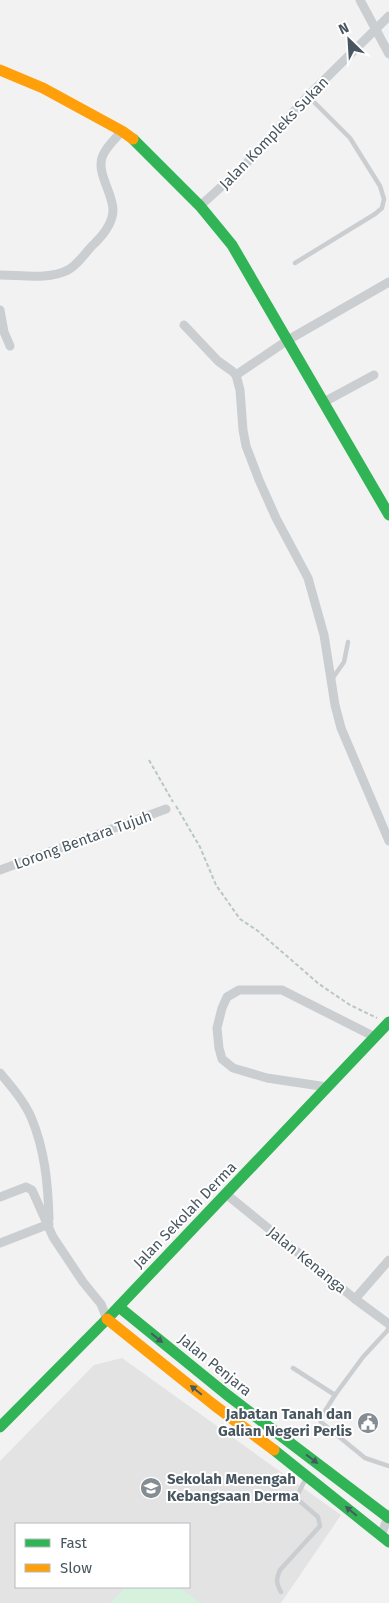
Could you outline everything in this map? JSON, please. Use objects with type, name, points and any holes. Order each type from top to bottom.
[{"type":"street","points":[[360,0],[389,54]]},
{"type":"street","name":"Jalan Kompleks Sukan","points":[[200,206],[244,166],[308,96],[389,16]]},
{"type":"street","points":[[0,70],[43,88],[122,131],[139,144],[200,206],[232,245],[389,515]]},
{"type":"street","points":[[0,275],[51,275],[68,270],[98,240],[108,226],[113,212],[111,197],[102,170],[102,156],[122,131]]},
{"type":"street","points":[[236,375],[288,340],[389,282]]},
{"type":"street","points":[[0,310],[4,332],[10,346]]},
{"type":"street","points":[[184,325],[218,361],[236,375],[240,390],[246,446],[276,518],[308,578],[324,635],[335,705],[341,728],[389,841]]},
{"type":"street","points":[[324,402],[374,375]]},
{"type":"street","name":"Lorong Bentara Tujuh","points":[[0,870],[166,809]]},
{"type":"street","points":[[327,1087],[267,1078],[233,1068],[222,1059],[217,1028],[227,997],[239,990],[282,990],[375,1037]]},
{"type":"street","name":"Jalan Sekolah Derma","points":[[0,1426],[108,1319],[389,1023]]},
{"type":"street","points":[[0,1072],[20,1099],[30,1117],[45,1164],[49,1194],[49,1224]]},
{"type":"street","points":[[0,1197],[26,1187],[32,1190],[49,1224],[53,1237],[83,1282],[101,1304],[108,1319],[214,1405],[307,1475],[385,1539]]},
{"type":"street","name":"Jalan Kenanga","points":[[226,1194],[389,1325]]},
{"type":"street","points":[[0,1243],[49,1224]]},
{"type":"street","points":[[355,1299],[389,1260]]},
{"type":"street","points":[[101,1304],[119,1307]]},
{"type":"street","name":"Jalan Penjara","points":[[119,1307],[226,1394],[388,1516]]},
{"type":"street","points":[[385,1539],[388,1516]]},
{"type":"lane","points":[[295,263],[375,214],[382,208],[384,199],[380,186],[350,138],[308,96]]},
{"type":"lane","points":[[331,680],[344,662],[348,642]]},
{"type":"lane","points":[[389,1325],[387,1331],[363,1358],[335,1395],[320,1419],[321,1422],[364,1458],[389,1466]]},
{"type":"lane","points":[[292,1368],[335,1395]]},
{"type":"lane","points":[[214,1405],[226,1394]]},
{"type":"lane","points":[[281,1592],[276,1583],[276,1577],[280,1570],[320,1526],[318,1517],[296,1498],[307,1475]]},
{"type":"path","points":[[148,760],[200,847],[216,885],[240,919],[258,931],[319,984],[350,1005],[389,1023]]},
{"type":"shaded area","name":"Sekolah Menengah Kebangsaan Derma","points":[[122,1358],[341,1515],[281,1603],[0,1603],[0,1461],[94,1365]]},
{"type":"green space","points":[[125,1588],[180,1588],[201,1603],[110,1603]]},
{"type":"traffic: fast","points":[[133,139],[200,206],[232,245],[389,515]]},
{"type":"traffic: fast","points":[[0,1427],[107,1319],[389,1022]]},
{"type":"traffic: fast","points":[[119,1307],[226,1394],[389,1518]]},
{"type":"traffic: fast","points":[[274,1450],[389,1542]]},
{"type":"traffic: slow","points":[[0,70],[43,88],[122,131],[133,139]]},
{"type":"traffic: slow","points":[[107,1319],[214,1405],[274,1450]]},
{"type":"place","name":"Jabatan Tanah dan Galian Negeri Perlis","points":[[368,1423]]},
{"type":"place","name":"Sekolah Menengah Kebangsaan Derma","points":[[151,1488]]}]
